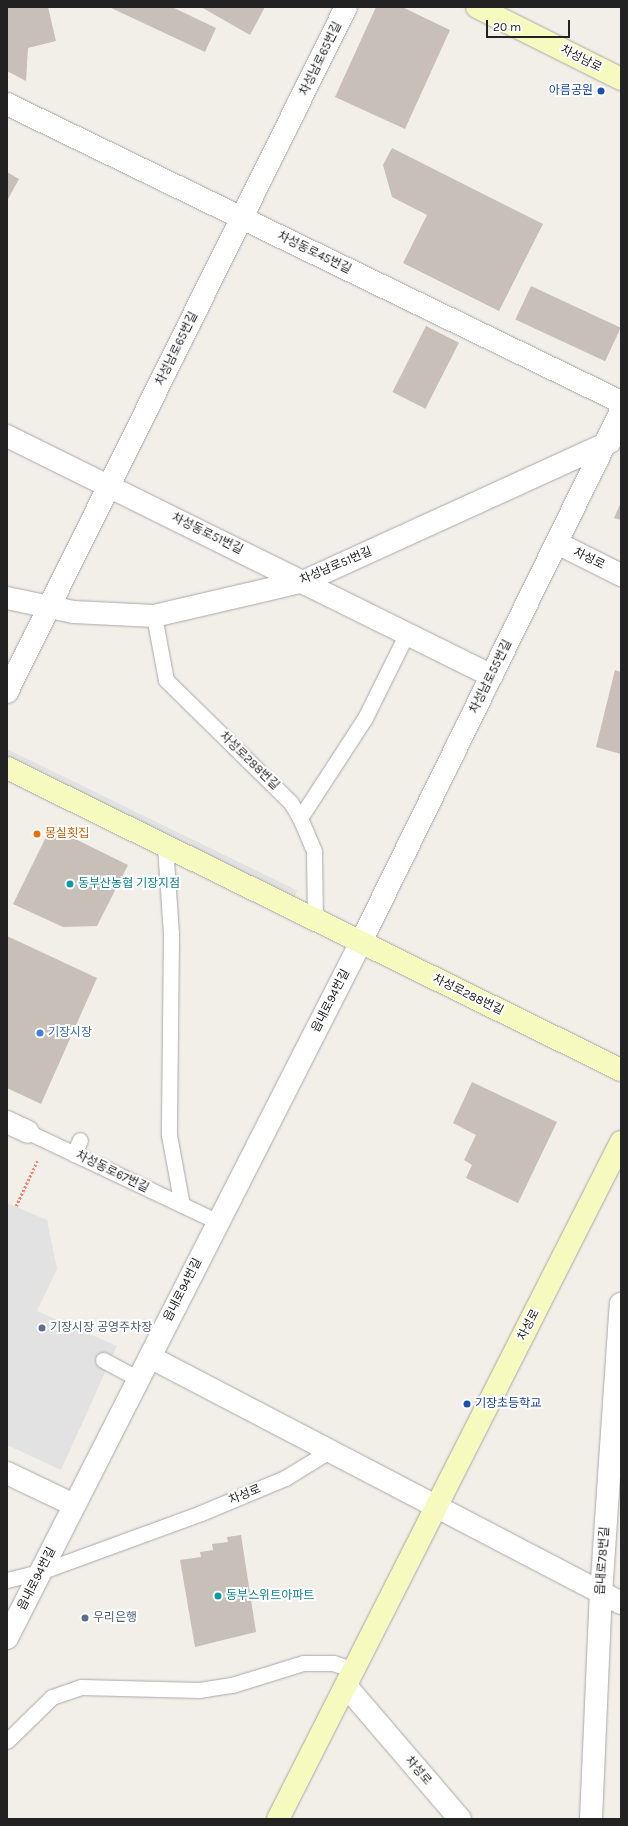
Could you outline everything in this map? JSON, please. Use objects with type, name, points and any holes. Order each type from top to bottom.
[{"type":"street","name":"차성남로65번길","points":[[7,692],[346,7]]},
{"type":"street","name":"차성남로","points":[[477,7],[621,79]]},
{"type":"street","name":"차성동로45번길","points":[[7,104],[621,402]]},
{"type":"street","name":"차성남로55번길","points":[[361,942],[557,543],[613,440],[621,411]]},
{"type":"street","name":"차성동로51번길","points":[[7,436],[305,581],[492,676]]},
{"type":"street","name":"차성남로51번길","points":[[7,598],[49,607],[154,616],[305,581],[613,440]]},
{"type":"street","name":"차성로","points":[[557,543],[621,575]]},
{"type":"street","name":"차성로288번길","points":[[7,768],[621,1070]]},
{"type":"street","name":"읍내로94번길","points":[[7,1638],[361,942]]},
{"type":"street","name":"차성동로67번길","points":[[7,1122],[27,1136]]},
{"type":"street","name":"차성로","points":[[278,1819],[438,1508],[621,1142]]},
{"type":"street","name":"읍내로78번길","points":[[591,1819],[601,1594],[615,1466],[621,1304]]},
{"type":"street","points":[[150,1357],[601,1594],[621,1602]]},
{"type":"street","points":[[7,1473],[74,1505]]},
{"type":"street","name":"차성로","points":[[350,1678],[460,1819]]},
{"type":"lane","name":"차성로288번길","points":[[154,616],[166,680],[291,803],[300,818],[314,850],[315,920]]},
{"type":"lane","points":[[300,818],[365,718],[407,633]]},
{"type":"lane","points":[[165,846],[171,933],[169,1135],[182,1205]]},
{"type":"lane","name":"차성동로67번길","points":[[27,1136],[77,1147],[182,1205],[218,1222]]},
{"type":"lane","points":[[103,1360],[138,1379]]},
{"type":"lane","name":"차성로","points":[[7,1580],[40,1572],[285,1478],[329,1450]]},
{"type":"lane","points":[[7,1741],[52,1697],[81,1686],[199,1690],[232,1685],[303,1663],[333,1663],[350,1678]]},
{"type":"path","points":[[16,1206],[27,1136]]},
{"type":"shaded area","points":[[7,749],[297,891],[293,900],[7,760]]},
{"type":"shaded area","name":"기장시장 공영주차장","points":[[7,1203],[47,1220],[57,1269],[37,1311],[117,1346],[61,1470],[7,1445]]},
{"type":"building","points":[[7,7],[48,7],[56,41],[28,48],[26,81],[7,71]]},
{"type":"building","points":[[109,7],[172,7],[216,28],[205,52]]},
{"type":"building","points":[[201,7],[265,7],[250,35]]},
{"type":"building","points":[[376,7],[402,7],[450,30],[405,129],[335,97]]},
{"type":"building","points":[[392,148],[543,224],[499,311],[403,263],[427,215],[392,197],[383,165]]},
{"type":"building","points":[[7,172],[19,179],[7,201]]},
{"type":"building","points":[[531,286],[621,328],[605,361],[515,320]]},
{"type":"building","points":[[426,326],[459,343],[425,409],[392,392]]},
{"type":"building","points":[[621,502],[621,520],[614,518]]},
{"type":"building","points":[[615,670],[621,672],[621,754],[596,747]]},
{"type":"building","name":"동부산농협 기장지점","points":[[51,827],[128,865],[97,926],[63,927],[13,904]]},
{"type":"building","name":"기장시장","points":[[7,936],[97,978],[41,1104],[7,1088]]},
{"type":"building","points":[[472,1082],[557,1122],[518,1203],[466,1178],[472,1165],[464,1160],[476,1135],[453,1123]]},
{"type":"building","name":"동부스위트아파트","points":[[241,1535],[256,1632],[195,1647],[180,1560],[201,1557],[200,1552],[213,1550],[212,1544],[228,1542],[227,1537]]},
{"type":"place","name":"아름공원","points":[[601,91]]},
{"type":"place","name":"몽실횟집","points":[[37,834]]},
{"type":"place","name":"동부산농협 기장지점","points":[[70,884]]},
{"type":"place","name":"기장시장","points":[[40,1033]]},
{"type":"place","name":"기장시장 공영주차장","points":[[42,1328]]},
{"type":"place","name":"기장초등학교","points":[[467,1404]]},
{"type":"place","name":"동부스위트아파트","points":[[218,1596]]},
{"type":"place","name":"우리은행","points":[[85,1618]]}]
